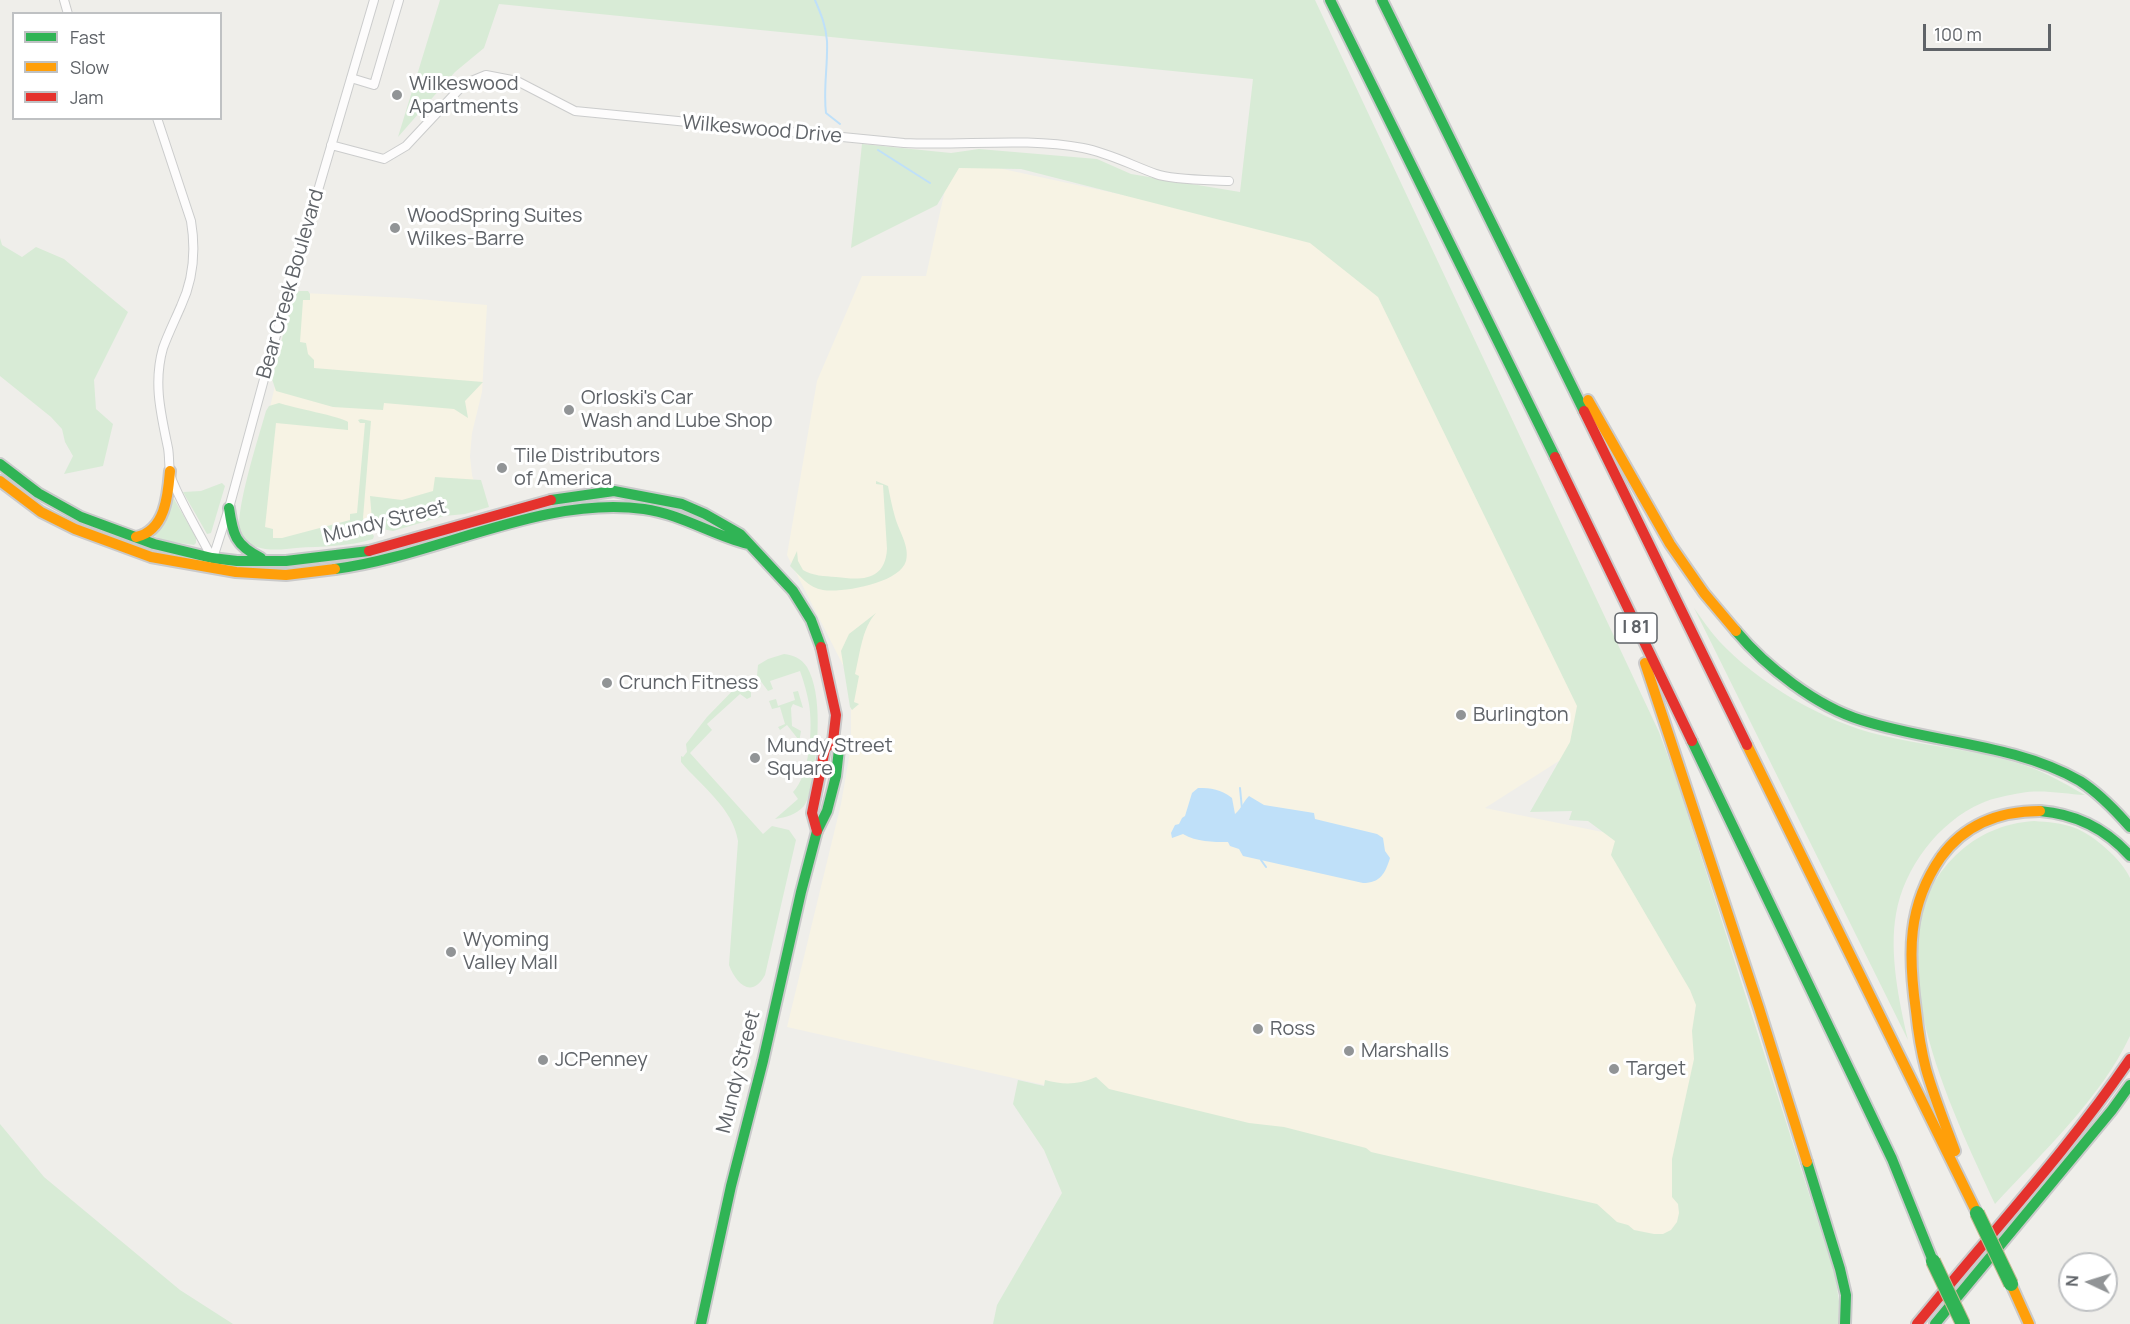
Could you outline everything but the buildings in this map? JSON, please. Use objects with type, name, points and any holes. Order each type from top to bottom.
[{"type":"main road","name":"I 81","points":[[1330,0],[1542,429],[1892,1159],[1933,1261],[1963,1324]]},
{"type":"main road","name":"I 81","points":[[1382,0],[1976,1210],[2029,1324]]},
{"type":"main road","points":[[1476,193],[1615,450],[1670,544],[1704,593],[1742,638],[1813,699],[1860,720],[2047,765],[2081,782],[2112,806],[2130,827]]},
{"type":"main road","name":"Mundy Street","points":[[0,464],[38,493],[81,517],[236,572],[286,575],[367,565],[544,515],[601,506],[640,508],[678,517],[737,542],[748,544]]},
{"type":"main road","points":[[135,538],[149,533],[158,522],[168,490],[170,471]]},
{"type":"main road","name":"Mundy Street","points":[[0,481],[41,512],[75,529],[151,557],[212,563],[327,558],[364,552],[523,506],[567,496],[614,491],[682,504],[740,534],[793,591],[811,620],[820,641],[828,674],[836,715],[833,741],[839,749],[836,776],[827,811],[817,831],[734,1175],[701,1324]]},
{"type":"main road","points":[[229,507],[233,533],[239,546],[267,561]]},
{"type":"main road","points":[[1627,610],[1759,1008],[1837,1258],[1846,1295],[1845,1324]]},
{"type":"main road","points":[[1976,1210],[1923,1058],[1911,979],[1912,925],[1917,902],[1930,870],[1951,844],[1977,823],[1989,817],[2028,810],[2079,819],[2103,831],[2122,845],[2130,856]]},
{"type":"main road","points":[[1917,1324],[2035,1184],[2113,1085],[2130,1059]]},
{"type":"main road","points":[[1935,1324],[2112,1110],[2130,1085]]},
{"type":"street","name":"Bear Creek Boulevard","points":[[212,563],[259,392],[374,0]]},
{"type":"street","points":[[351,78],[374,85],[399,0]]},
{"type":"street","name":"Wilkeswood Drive","points":[[331,145],[384,159],[406,146],[464,84],[486,75],[517,81],[575,111],[904,143],[936,145],[1008,141],[1081,148],[1110,154],[1158,175],[1229,181]]},
{"type":"street","points":[[158,120],[191,221],[194,239],[194,264],[190,285],[166,338],[159,370],[159,407],[173,481],[212,563]]},
{"type":"shaded area","points":[[952,158],[1313,236],[1380,294],[1580,703],[1581,726],[1562,759],[1485,808],[1617,835],[1718,1015],[1678,1243],[1062,1089],[787,1027],[841,804],[851,746],[851,711],[847,673],[787,555],[817,381],[862,276],[926,276]]},
{"type":"shaded area","points":[[303,293],[487,305],[482,392],[472,433],[470,456],[472,475],[481,504],[363,536],[277,545],[245,513],[295,301]]},
{"type":"green space","points":[[440,0],[1315,0],[1659,732],[1676,778],[1835,1275],[1839,1301],[1838,1324],[993,1324],[997,1305],[1062,1193],[1044,1150],[1013,1104],[1018,1080],[1044,1086],[1045,1080],[1070,1083],[1083,1082],[1096,1077],[1109,1089],[1249,1123],[1284,1127],[1366,1148],[1371,1152],[1597,1204],[1617,1222],[1628,1225],[1634,1230],[1663,1234],[1671,1230],[1677,1222],[1679,1213],[1678,1204],[1672,1197],[1672,1159],[1694,1059],[1692,1031],[1696,1005],[1690,990],[1611,855],[1615,841],[1588,821],[1569,820],[1572,811],[1530,812],[1570,742],[1577,706],[1378,297],[1310,243],[1021,169],[959,168],[937,205],[851,248],[862,144],[951,153],[979,149],[1097,159],[1131,174],[1240,192],[1253,79],[499,4],[484,48],[455,72],[398,137]]},
{"type":"green space","points":[[0,238],[2,245],[22,257],[36,247],[64,259],[128,312],[94,380],[96,409],[113,424],[103,466],[64,474],[73,456],[65,442],[62,429],[51,417],[0,376]]},
{"type":"green space","points":[[299,291],[308,291],[310,294],[310,300],[303,300],[300,342],[306,343],[308,354],[314,360],[314,368],[483,382],[465,401],[468,418],[454,409],[384,403],[383,410],[333,407],[276,391],[272,379],[292,299]]},
{"type":"green space","points":[[279,403],[344,420],[348,422],[348,430],[276,423],[265,527],[273,529],[273,538],[282,538],[350,520],[350,514],[357,513],[365,423],[360,423],[358,420],[361,419],[371,421],[363,518],[365,526],[374,536],[373,539],[345,545],[274,550],[252,545],[241,535],[240,512],[258,437],[269,406]]},
{"type":"green space","points":[[435,477],[481,480],[489,507],[465,514],[444,516],[393,531],[382,529],[372,520],[370,496],[402,500],[433,491]]},
{"type":"green space","points":[[876,481],[888,486],[907,555],[902,569],[882,581],[856,588],[832,591],[813,587],[790,566],[797,551],[798,561],[803,570],[815,575],[862,578],[882,568],[887,549],[883,485],[876,484]]},
{"type":"green space","points":[[222,483],[225,486],[211,533],[207,534],[183,492],[201,491]]},
{"type":"green space","points":[[170,497],[174,499],[196,537],[194,545],[165,541],[154,536]]},
{"type":"green space","points":[[1694,608],[1735,657],[1772,686],[1815,711],[1880,735],[1981,754],[2024,765],[2051,776],[2085,795],[2037,791],[1991,800],[1966,811],[1951,822],[1925,848],[1900,897],[1894,929],[1896,977],[1908,1040]]},
{"type":"green space","points":[[876,613],[871,619],[862,642],[855,674],[859,676],[854,702],[859,704],[852,710],[841,651],[849,634]]},
{"type":"green space","points":[[784,654],[794,656],[807,667],[815,692],[818,722],[812,780],[806,803],[794,814],[775,819],[798,799],[793,792],[799,784],[807,763],[811,725],[809,704],[800,671],[770,681],[773,689],[768,691],[757,676],[758,665]]},
{"type":"green space","points":[[742,681],[751,692],[751,697],[747,699],[740,694],[707,724],[712,730],[690,753],[763,834],[772,826],[789,830],[796,840],[765,975],[755,986],[750,987],[740,983],[729,965],[738,841],[735,829],[715,798],[681,762],[681,756],[683,757],[687,752],[686,744],[707,717]]},
{"type":"green space","points":[[798,691],[803,708],[793,704],[791,708],[792,726],[801,731],[798,748],[792,744],[798,739],[787,725],[780,730],[778,727],[785,724],[780,707],[772,709],[769,701],[776,699],[778,706],[795,700],[793,692]]},
{"type":"green space","points":[[2034,821],[2065,825],[2082,831],[2114,856],[2130,878],[2130,1036],[2118,1059],[2087,1103],[1995,1204],[1958,1123],[1940,1076],[1926,1027],[1917,979],[1918,932],[1930,891],[1956,855],[1973,841],[1992,831],[2012,824]]},
{"type":"green space","points":[[0,1124],[44,1177],[180,1290],[233,1324],[0,1324]]},
{"type":"water","points":[[1198,788],[1216,790],[1228,795],[1232,798],[1235,814],[1249,796],[1264,805],[1314,813],[1315,819],[1377,834],[1383,838],[1385,851],[1390,858],[1386,869],[1378,879],[1363,883],[1243,856],[1239,849],[1230,846],[1228,842],[1210,842],[1183,834],[1172,838],[1171,833],[1175,825],[1179,824],[1185,816],[1192,793]]},
{"type":"waterway","points":[[815,0],[827,41],[826,113],[840,124]]},
{"type":"waterway","points":[[878,150],[930,183]]},
{"type":"waterway","points":[[1240,788],[1242,809]]},
{"type":"waterway","points":[[1261,860],[1266,867]]},
{"type":"traffic: fast","points":[[1330,0],[1555,457]]},
{"type":"traffic: fast","points":[[1382,0],[1584,411]]},
{"type":"traffic: fast","points":[[0,464],[38,493],[81,517],[154,544],[212,558],[237,561],[286,561],[369,551]]},
{"type":"traffic: fast","points":[[551,500],[614,491],[682,504],[705,514],[740,534],[793,591],[811,620],[821,647]]},
{"type":"traffic: fast","points":[[335,569],[412,552],[528,518],[606,507],[658,512],[748,544]]},
{"type":"traffic: fast","points":[[229,508],[237,538],[241,544],[261,558]]},
{"type":"traffic: fast","points":[[1736,631],[1748,645],[1793,684],[1844,714],[1888,728],[2000,751],[2055,768],[2094,791],[2130,827]]},
{"type":"traffic: fast","points":[[701,1324],[731,1186],[763,1061],[801,892],[817,831],[827,811],[836,776],[839,749],[833,741]]},
{"type":"traffic: fast","points":[[1692,741],[1892,1159],[1933,1261]]},
{"type":"traffic: fast","points":[[2040,811],[2078,819],[2090,824],[2111,838],[2130,856]]},
{"type":"traffic: fast","points":[[1935,1324],[2112,1110],[2130,1085]]},
{"type":"traffic: fast","points":[[1807,1162],[1840,1269],[1846,1295],[1845,1324]]},
{"type":"traffic: fast","points":[[1977,1213],[2011,1284]]},
{"type":"traffic: fast","points":[[1933,1261],[1963,1324]]},
{"type":"traffic: slow","points":[[1588,400],[1670,544],[1704,593],[1736,631]]},
{"type":"traffic: slow","points":[[136,537],[153,528],[159,520],[166,501],[170,471]]},
{"type":"traffic: slow","points":[[0,481],[41,512],[75,529],[151,557],[236,572],[286,575],[335,569]]},
{"type":"traffic: slow","points":[[1645,663],[1759,1008],[1807,1162]]},
{"type":"traffic: slow","points":[[1747,745],[1977,1213]]},
{"type":"traffic: slow","points":[[1955,1151],[1929,1079],[1920,1040],[1913,990],[1911,950],[1916,912],[1930,875],[1941,857],[1961,836],[1972,828],[1997,817],[2040,811]]},
{"type":"traffic: slow","points":[[2011,1284],[2029,1324]]},
{"type":"traffic: jam","points":[[1584,411],[1747,745]]},
{"type":"traffic: jam","points":[[1555,457],[1692,741]]},
{"type":"traffic: jam","points":[[369,551],[551,500]]},
{"type":"traffic: jam","points":[[817,831],[812,813],[825,749],[833,741],[836,715],[821,647]]},
{"type":"traffic: jam","points":[[1917,1324],[2080,1128],[2130,1059]]},
{"type":"place","name":"Wilkeswood Apartments","points":[[397,95]]},
{"type":"place","name":"WoodSpring Suites Wilkes-Barre","points":[[395,228]]},
{"type":"place","name":"Orloski's Car Wash and Lube Shop","points":[[569,410]]},
{"type":"place","name":"Tile Distributors of America","points":[[502,468]]},
{"type":"place","name":"Crunch Fitness","points":[[607,683]]},
{"type":"place","name":"Burlington","points":[[1461,715]]},
{"type":"place","name":"Mundy Street Square","points":[[755,758]]},
{"type":"place","name":"Wyoming Valley Mall","points":[[451,952]]},
{"type":"place","name":"Ross","points":[[1258,1029]]},
{"type":"place","name":"Marshalls","points":[[1349,1051]]},
{"type":"place","name":"JCPenney","points":[[543,1060]]},
{"type":"place","name":"Target","points":[[1614,1069]]}]
